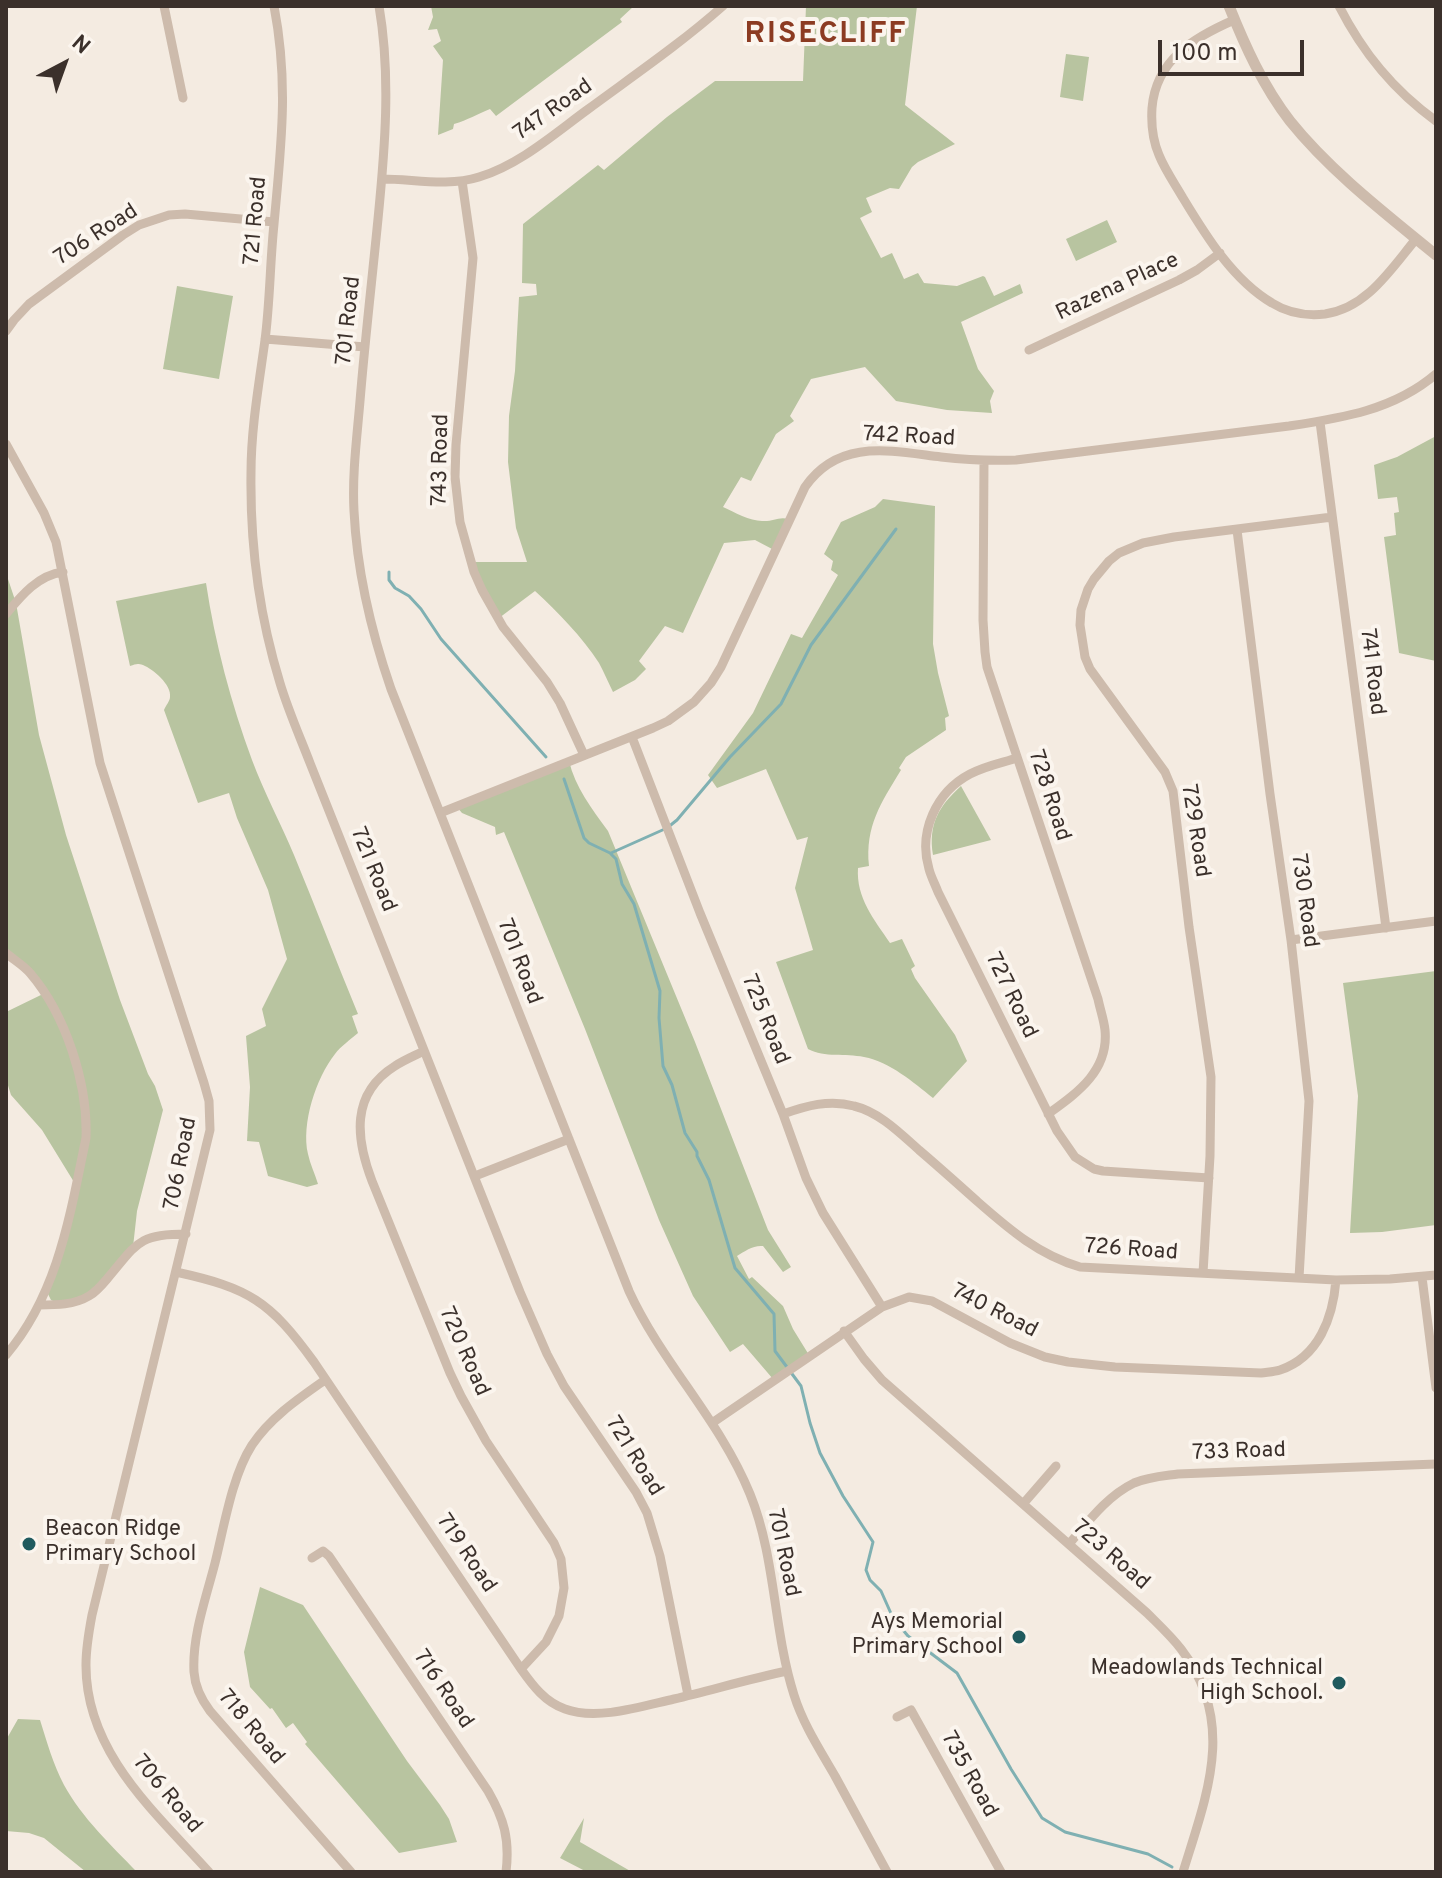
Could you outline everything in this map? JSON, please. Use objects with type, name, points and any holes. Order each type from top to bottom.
[{"type":"street","points":[[164,6],[183,98]]},
{"type":"street","name":"721 Road","points":[[274,6],[284,82],[283,127],[251,473],[256,574],[272,657],[291,715],[520,1292],[564,1386],[647,1513],[660,1556],[688,1695]]},
{"type":"street","name":"701 Road","points":[[379,6],[386,67],[386,115],[354,484],[359,573],[373,633],[440,813],[637,1307],[712,1423],[738,1467],[750,1495],[763,1532],[787,1671],[806,1724],[887,1872]]},
{"type":"street","name":"747 Road","points":[[382,179],[462,181],[485,175],[524,155],[683,39],[723,6]]},
{"type":"street","points":[[1229,6],[1250,58],[1289,120],[1328,162],[1436,255]]},
{"type":"street","points":[[1339,6],[1370,59],[1402,94],[1436,121]]},
{"type":"street","points":[[1234,20],[1184,47],[1166,68],[1152,107],[1154,141],[1160,157],[1220,253],[1261,296],[1286,310],[1311,315],[1335,312],[1363,299],[1416,239]]},
{"type":"street","name":"743 Road","points":[[462,181],[473,258],[456,445],[456,503],[462,532],[482,590],[503,627],[560,703],[584,755]]},
{"type":"street","name":"706 Road","points":[[6,331],[29,304],[139,225],[169,215],[185,214],[274,222]]},
{"type":"street","name":"Razena Place","points":[[1029,350],[1179,280],[1220,253]]},
{"type":"street","points":[[265,339],[365,347]]},
{"type":"street","name":"742 Road","points":[[440,813],[632,737],[675,717],[694,702],[711,683],[730,650],[799,496],[817,472],[852,453],[899,452],[984,461],[1016,460],[1320,422],[1383,407],[1436,374]]},
{"type":"street","name":"741 Road","points":[[1320,422],[1386,928]]},
{"type":"street","name":"706 Road","points":[[6,444],[56,542],[100,763],[208,1095],[210,1130],[92,1615],[86,1665],[94,1716],[108,1750],[137,1792],[209,1872]]},
{"type":"street","name":"728 Road","points":[[984,461],[983,620],[985,652],[992,685],[1098,999],[1105,1030],[1101,1058],[1090,1080],[1048,1114]]},
{"type":"street","name":"729 Road","points":[[1203,1273],[1211,1077],[1173,791],[1165,772],[1090,669],[1082,643],[1081,610],[1088,589],[1101,570],[1130,547],[1158,540],[1332,517]]},
{"type":"street","name":"730 Road","points":[[1237,530],[1309,1101],[1299,1278]]},
{"type":"street","points":[[6,614],[38,582],[63,572]]},
{"type":"street","name":"725 Road","points":[[632,737],[806,1178],[845,1251],[882,1307]]},
{"type":"street","name":"727 Road","points":[[1017,758],[971,773],[944,795],[937,805],[928,827],[926,853],[938,892],[1048,1114],[1075,1157],[1103,1171],[1209,1178]]},
{"type":"street","points":[[1291,940],[1436,921]]},
{"type":"street","points":[[6,953],[29,972],[55,1009],[80,1081],[86,1114],[86,1138],[56,1265],[39,1305],[6,1355]]},
{"type":"street","name":"720 Road","points":[[424,1051],[393,1067],[376,1084],[361,1117],[360,1141],[372,1181],[455,1384],[486,1441],[546,1530],[561,1559],[564,1588],[559,1616],[546,1642],[521,1669]]},
{"type":"street","name":"726 Road","points":[[783,1114],[829,1103],[852,1105],[873,1113],[898,1131],[1015,1235],[1060,1262],[1080,1267],[1336,1280],[1436,1275]]},
{"type":"street","points":[[475,1176],[569,1139]]},
{"type":"street","points":[[39,1305],[69,1304],[87,1298],[140,1242],[161,1234],[186,1234]]},
{"type":"street","name":"719 Road","points":[[176,1272],[222,1283],[256,1299],[285,1325],[521,1669],[548,1700],[576,1712],[606,1713],[787,1671]]},
{"type":"street","points":[[1422,1277],[1436,1388]]},
{"type":"street","name":"740 Road","points":[[712,1423],[844,1331],[882,1307],[909,1297],[932,1301],[1010,1343],[1045,1357],[1068,1362],[1261,1373],[1280,1370],[1292,1364],[1314,1346],[1331,1313],[1336,1280]]},
{"type":"street","name":"723 Road","points":[[844,1331],[882,1380],[1168,1633],[1193,1666],[1211,1711],[1213,1753],[1208,1787],[1183,1872]]},
{"type":"street","name":"718 Road","points":[[325,1380],[272,1421],[253,1444],[242,1464],[201,1618],[195,1646],[194,1674],[199,1694],[210,1711],[351,1872]]},
{"type":"street","name":"733 Road","points":[[1069,1544],[1099,1509],[1134,1483],[1152,1477],[1436,1464]]},
{"type":"street","points":[[1023,1504],[1056,1466]]},
{"type":"street","name":"716 Road","points":[[312,1558],[323,1551],[329,1556],[488,1791],[505,1826],[508,1849],[506,1872]]},
{"type":"street","name":"735 Road","points":[[897,1717],[911,1710],[1001,1872]]},
{"type":"green space","points":[[431,6],[634,6],[620,19],[622,22],[496,116],[490,109],[454,124],[453,129],[438,135],[443,60],[433,46],[441,41],[437,29],[428,30],[433,17]]},
{"type":"green space","points":[[806,6],[917,6],[905,105],[955,144],[918,162],[899,189],[890,188],[866,198],[872,212],[860,218],[881,258],[892,253],[904,279],[918,273],[924,283],[957,286],[983,276],[994,296],[1020,284],[1023,293],[961,322],[978,369],[994,391],[990,401],[992,413],[947,410],[896,401],[865,367],[811,379],[790,416],[794,421],[776,434],[751,481],[741,477],[723,507],[757,521],[789,519],[774,550],[755,540],[724,543],[683,633],[665,626],[639,661],[646,669],[635,680],[613,692],[599,663],[585,644],[535,591],[499,618],[471,562],[527,562],[516,528],[508,462],[519,297],[537,295],[536,284],[522,283],[523,224],[598,165],[604,170],[715,81],[803,81]]},
{"type":"green space","points":[[1066,54],[1089,57],[1083,101],[1060,97]]},
{"type":"green space","points":[[1107,220],[1117,242],[1076,261],[1066,239]]},
{"type":"green space","points":[[177,286],[233,296],[219,379],[163,369]]},
{"type":"green space","points":[[1436,436],[1436,661],[1399,653],[1384,537],[1396,535],[1394,513],[1399,512],[1397,497],[1378,499],[1374,465],[1397,457]]},
{"type":"green space","points":[[883,499],[935,506],[933,644],[949,716],[945,718],[946,730],[906,757],[899,768],[901,770],[881,804],[872,827],[869,866],[858,868],[858,879],[872,917],[890,943],[902,939],[915,966],[911,969],[915,978],[955,1035],[967,1061],[933,1098],[883,1063],[808,1049],[776,962],[813,950],[795,888],[808,837],[797,840],[766,769],[717,788],[708,775],[753,713],[791,634],[802,638],[838,575],[831,570],[833,561],[824,554],[841,522],[875,507]]},
{"type":"green space","points":[[6,573],[16,603],[39,735],[66,835],[120,1000],[163,1110],[137,1211],[133,1247],[94,1293],[59,1304],[51,1300],[48,1294],[77,1187],[42,1130],[11,1095],[6,1079],[6,1012],[45,993],[6,954]]},
{"type":"green space","points":[[206,583],[219,650],[244,738],[358,1014],[352,1016],[358,1033],[340,1048],[316,1088],[308,1116],[306,1142],[318,1184],[307,1187],[268,1176],[259,1142],[247,1141],[250,1087],[246,1036],[266,1026],[262,1009],[287,959],[268,890],[229,793],[198,803],[164,710],[170,692],[161,678],[147,667],[138,664],[130,666],[116,601]]},
{"type":"green space","points":[[569,761],[580,789],[608,831],[768,1230],[791,1267],[783,1272],[763,1246],[752,1247],[737,1256],[749,1279],[752,1277],[783,1306],[809,1355],[773,1379],[743,1344],[730,1352],[693,1296],[659,1220],[504,832],[496,835],[495,827],[462,813],[456,806]]},
{"type":"green space","points":[[961,786],[991,840],[933,855],[932,834],[937,816]]},
{"type":"green space","points":[[1436,971],[1436,1225],[1350,1233],[1358,1096],[1343,983]]},
{"type":"green space","points":[[260,1587],[303,1605],[440,1805],[457,1842],[399,1853],[305,1744],[307,1742],[293,1723],[286,1728],[272,1708],[250,1687],[244,1652]]},
{"type":"green space","points":[[18,1719],[40,1720],[57,1769],[71,1797],[137,1872],[86,1872],[44,1838],[6,1831],[6,1740]]},
{"type":"green space","points":[[584,1818],[580,1842],[632,1872],[587,1872],[560,1858]]},
{"type":"waterway","points":[[611,853],[667,828],[677,820],[730,757],[781,704],[811,645],[896,529]]},
{"type":"waterway","points":[[389,572],[389,580],[395,588],[409,596],[421,609],[441,639],[546,757]]},
{"type":"waterway","points":[[564,779],[584,838],[616,859],[622,884],[634,904],[660,991],[663,1066],[672,1085],[685,1133],[709,1180],[735,1268],[774,1314],[775,1351],[801,1386],[820,1453],[873,1542],[866,1570],[870,1580],[881,1591],[893,1618],[908,1636],[957,1673],[1042,1818],[1065,1832],[1148,1854],[1172,1867]]},
{"type":"place","name":"Beacon Ridge Primary School","points":[[29,1544]]},
{"type":"place","name":"Ays Memorial Primary School","points":[[1019,1637]]},
{"type":"place","name":"Meadowlands Technical High School.","points":[[1339,1683]]},
{"type":"district","name":"RISECLIFF","points":[[826,36]]}]
